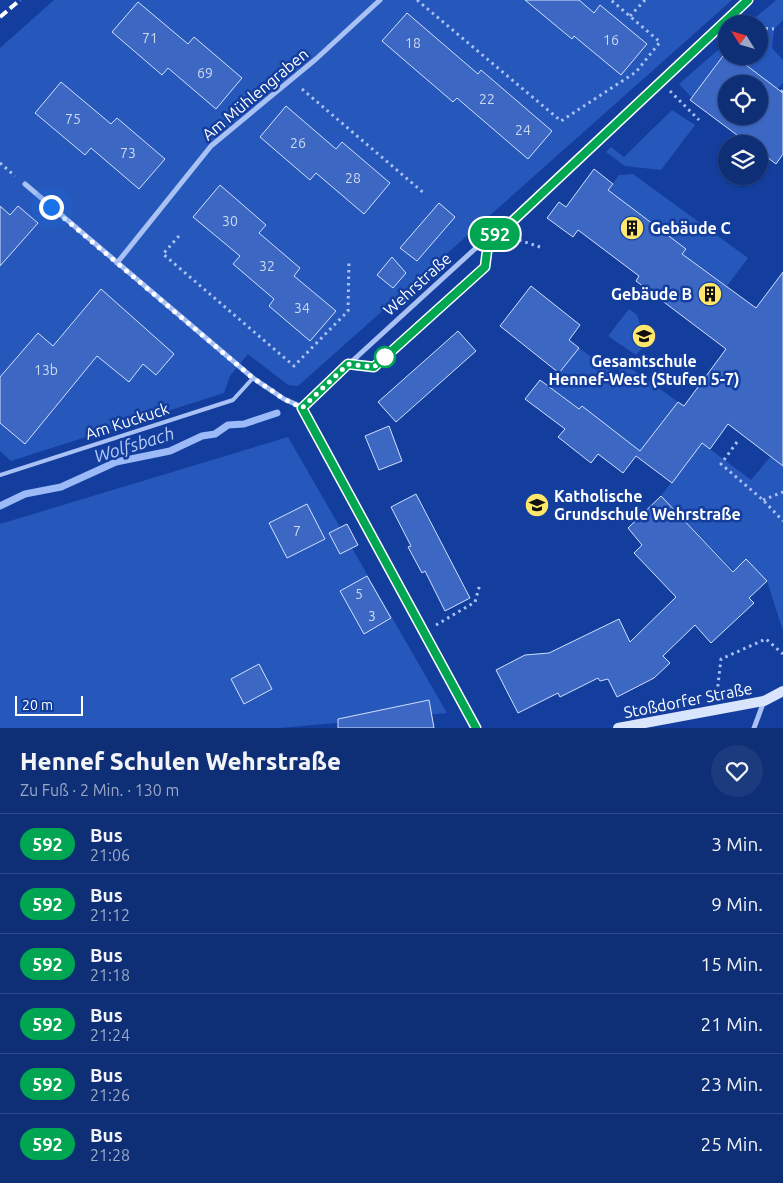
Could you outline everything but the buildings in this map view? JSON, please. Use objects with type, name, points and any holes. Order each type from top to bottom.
[{"type":"main road","name":"Stoßdorfer Straße","points":[[618,728],[764,701],[783,691]]},
{"type":"street","name":"Am Mühlengraben","points":[[117,263],[211,146],[291,79],[380,0]]},
{"type":"street","name":"Wehrstraße","points":[[302,408],[489,236],[502,231],[748,0]]},
{"type":"street","points":[[25,184],[253,378],[284,399],[302,408],[476,728]]},
{"type":"street","points":[[754,728],[764,701]]},
{"type":"lane","points":[[348,364],[374,367],[485,267],[489,236]]},
{"type":"lane","name":"Am Kuckuck","points":[[0,475],[233,400],[253,378]]},
{"type":"path","points":[[417,0],[561,121],[636,72],[660,42],[611,0]]},
{"type":"path","points":[[630,16],[645,0]]},
{"type":"path","points":[[768,29],[774,29]]},
{"type":"path","points":[[291,79],[425,194]]},
{"type":"path","points":[[660,81],[698,120]]},
{"type":"path","points":[[0,163],[25,184]]},
{"type":"path","points":[[502,231],[516,240],[540,247]]},
{"type":"path","points":[[179,236],[163,254],[294,366],[348,311],[349,260]]},
{"type":"path","points":[[737,442],[721,464],[764,500],[783,521]]},
{"type":"path","points":[[764,500],[783,492]]},
{"type":"path","points":[[424,632],[475,602],[480,584]]},
{"type":"path","points":[[718,710],[717,684],[721,658],[766,639],[783,654]]},
{"type":"shaded area","points":[[54,0],[732,0],[298,386],[288,385],[248,354],[230,376],[224,393],[11,461],[0,451],[0,48]]},
{"type":"shaded area","points":[[776,0],[783,0],[783,20],[774,29],[772,48],[783,60],[783,83],[777,89],[768,82],[768,75],[759,75],[746,65],[768,65],[768,15],[758,15]]},
{"type":"shaded area","points":[[718,50],[718,63],[692,98],[679,84]]},
{"type":"shaded area","points":[[672,110],[695,125],[661,170],[625,166],[606,152],[611,147],[624,157]]},
{"type":"shaded area","points":[[633,174],[748,258],[727,286],[682,254],[686,249],[608,190],[619,175]]},
{"type":"shaded area","points":[[629,309],[637,315],[646,344],[636,355],[608,336]]},
{"type":"shaded area","points":[[579,348],[616,375],[625,364],[678,402],[638,454],[614,431],[582,406],[579,409],[551,388],[559,373]]},
{"type":"shaded area","points":[[288,437],[447,713],[280,728],[0,728],[0,524]]},
{"type":"shaded area","points":[[702,443],[751,480],[771,456],[783,466],[783,631],[767,581],[746,559],[734,571],[661,496]]},
{"type":"waterway","name":"Wolfsbach","points":[[0,506],[25,494],[61,487],[116,462],[170,451],[202,436],[215,434],[228,425],[244,424],[277,413]]},
{"type":"railway","points":[[0,17],[20,0]]},
{"type":"bus line","name":"592","points":[[476,728],[302,408],[348,364],[374,367],[485,267],[489,236],[502,231],[748,0]]},
{"type":"place","name":"Gebäude C","points":[[632,228]]},
{"type":"place","name":"Gebäude B","points":[[710,294]]},
{"type":"place","name":"Gesamtschule Hennef-West (Stufen 5-7)","points":[[644,336]]},
{"type":"place","name":"Katholische Grundschule Wehrstraße","points":[[537,505]]},
{"type":"route","points":[[51,207],[253,378],[284,399],[302,408],[348,364],[374,367],[385,357]]}]
